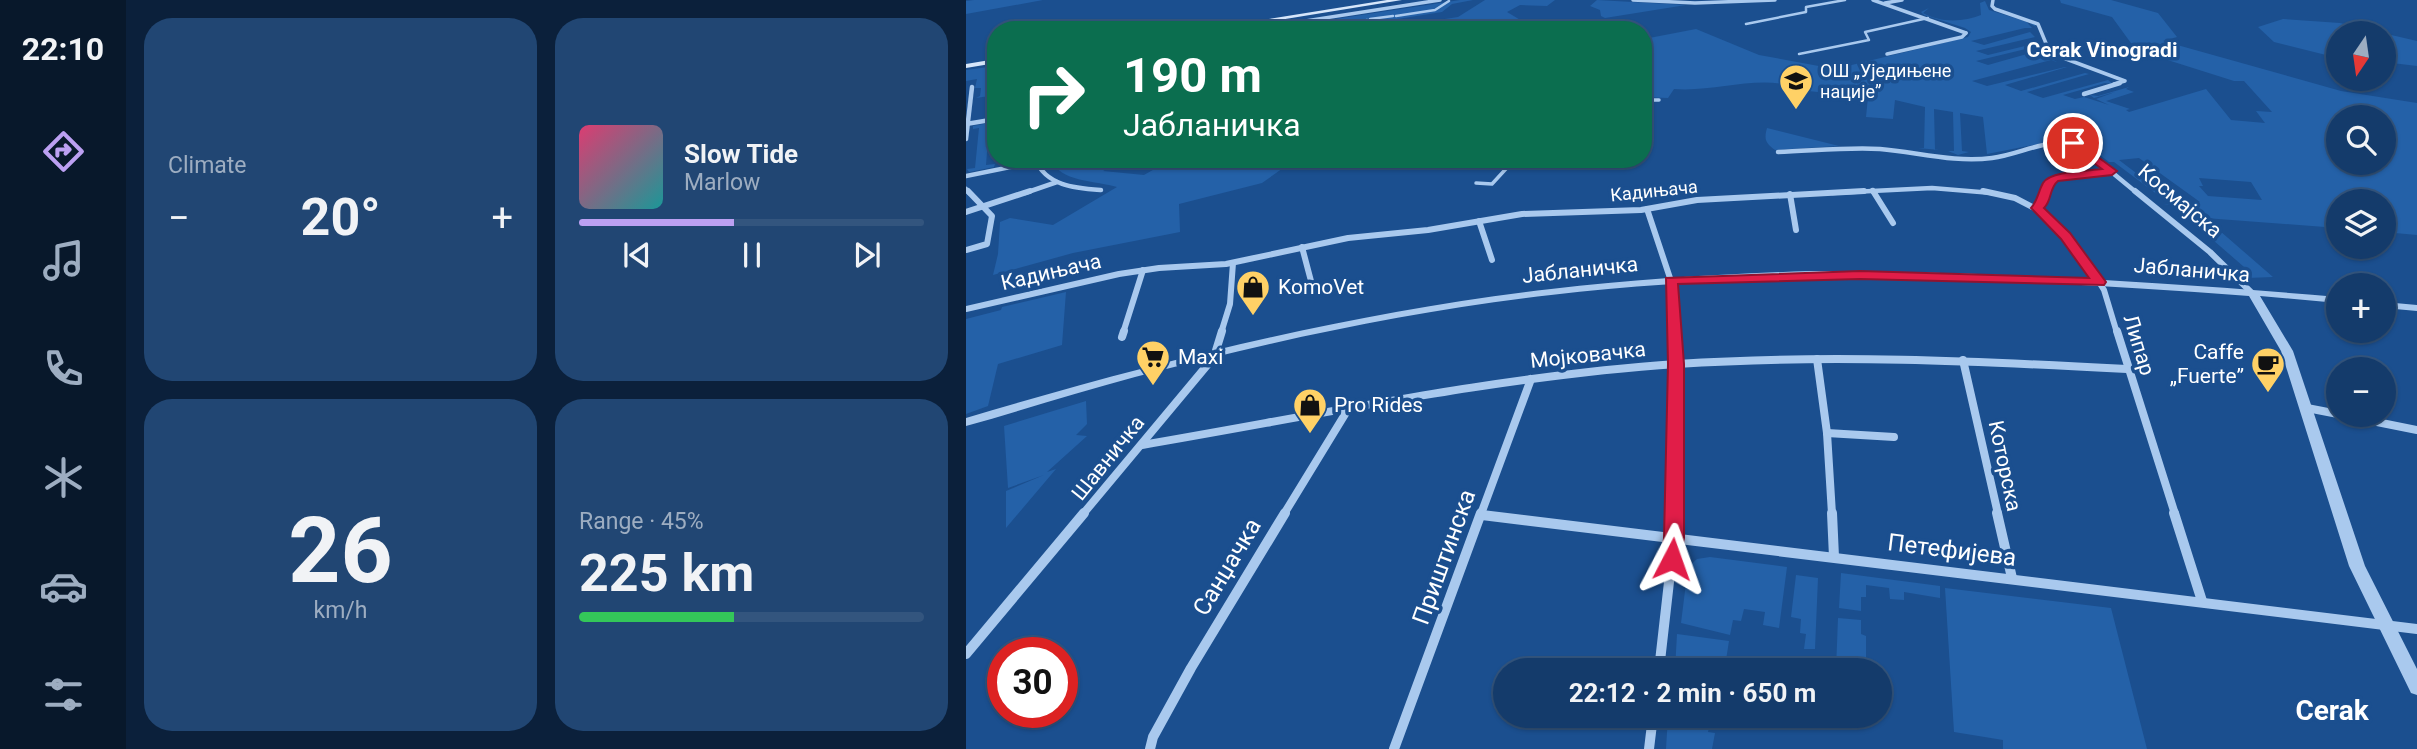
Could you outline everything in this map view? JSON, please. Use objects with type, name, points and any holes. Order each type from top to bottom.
[{"type":"main road","points":[[1278,21],[1399,0]]},
{"type":"main road","points":[[966,66],[987,62]]},
{"type":"street","points":[[1291,21],[1440,0]]},
{"type":"street","points":[[1633,0],[1775,0]]},
{"type":"street","points":[[1746,24],[1806,12],[1806,7],[1845,0]]},
{"type":"street","points":[[1873,0],[1966,33],[1962,37],[1887,54]]},
{"type":"street","points":[[1884,4],[1902,0]]},
{"type":"street","points":[[1993,0],[1995,9],[2038,24],[2052,54],[2125,81],[2084,94]]},
{"type":"street","points":[[1365,21],[1435,10],[1449,1]]},
{"type":"street","points":[[1799,54],[1868,40],[1865,32],[1928,18]]},
{"type":"street","points":[[966,139],[972,87]]},
{"type":"street","points":[[1652,100],[1659,100]]},
{"type":"street","points":[[967,124],[987,121]]},
{"type":"street","name":"Космајска","points":[[1778,152],[1880,149],[1976,159],[2063,142],[2080,146],[2210,252],[2254,295],[2287,351],[2357,566],[2417,687]]},
{"type":"street","points":[[966,176],[1003,168]]},
{"type":"street","points":[[1039,168],[1042,173],[1057,182],[1101,190]]},
{"type":"street","points":[[1476,183],[1492,184],[1507,168]]},
{"type":"street","points":[[2037,208],[2042,204],[2049,183],[2055,178],[2112,171]]},
{"type":"street","points":[[966,212],[1057,182]]},
{"type":"street","name":"Кадињача","points":[[966,309],[1143,270],[1233,263],[1348,238],[1427,230],[1544,211],[1647,209],[1696,200],[1951,188],[2004,196],[2037,208]]},
{"type":"street","points":[[966,189],[992,216],[985,245],[966,250]]},
{"type":"street","points":[[1872,190],[1893,223]]},
{"type":"street","points":[[1790,194],[1796,230]]},
{"type":"street","name":"Липар","points":[[2037,208],[2065,236],[2100,282],[2202,601]]},
{"type":"street","points":[[1647,209],[1671,281],[1676,364],[1674,538],[1660,658]]},
{"type":"street","points":[[1479,221],[1492,260]]},
{"type":"street","points":[[1302,247],[1311,281]]},
{"type":"street","name":"Шавничка","points":[[966,654],[1216,353],[1230,304],[1233,263]]},
{"type":"street","points":[[1122,337],[1143,270]]},
{"type":"street","name":"Јабланичка","points":[[966,422],[1131,374],[1216,353],[1438,308],[1537,294],[1671,281],[1860,275],[2100,282],[2326,299]]},
{"type":"street","points":[[2396,306],[2417,308]]},
{"type":"street","points":[[1817,359],[1826,433],[1834,557]]},
{"type":"street","name":"Мојковачка","points":[[1142,445],[1531,379],[1676,364],[1817,359],[1963,360],[2127,369]]},
{"type":"street","name":"Которска","points":[[1963,360],[2012,578]]},
{"type":"street","name":"Приштинска","points":[[1394,749],[1531,379]]},
{"type":"street","points":[[2307,408],[2326,411]]},
{"type":"street","name":"Санџачка","points":[[1150,749],[1153,737],[1191,668],[1348,411]]},
{"type":"street","points":[[2396,426],[2417,430]]},
{"type":"street","points":[[1826,433],[1894,438]]},
{"type":"street","name":"Петефијева","points":[[1482,515],[2417,629]]},
{"type":"street","points":[[1649,749],[1652,728]]},
{"type":"shaded area","points":[[1043,0],[966,14],[966,1]]},
{"type":"shaded area","points":[[1473,0],[1452,4],[1442,12],[1389,21],[1322,21]]},
{"type":"shaded area","points":[[1485,0],[1555,0],[1547,6],[1520,5],[1507,12],[1522,21],[1432,21],[1458,17]]},
{"type":"shaded area","points":[[1597,0],[1686,5],[1605,18],[1601,16],[1600,10],[1590,6]]},
{"type":"shaded area","points":[[2060,0],[2111,0],[2158,13],[2177,37],[2163,41],[2326,87],[2326,91],[2417,103],[2417,235],[2396,233],[2396,189],[2326,189],[2326,227],[2205,218],[2273,277],[2247,278],[2243,274],[2251,273],[2183,214],[2200,210],[2194,203],[2200,202],[2139,158],[2119,160],[2177,204],[2181,204],[2163,205],[2170,204],[2074,135],[1987,154],[1983,117],[1960,113],[1962,151],[1969,152],[1958,155],[1948,151],[1954,151],[1953,112],[1934,109],[1935,150],[1918,148],[1924,148],[1925,107],[1895,100],[1893,119],[1866,117],[1868,97],[1788,89],[1789,85],[1775,83],[1674,89],[1668,98],[1652,97],[1652,37],[1696,29],[1759,55],[1835,69],[1968,37],[1971,32],[1965,28],[1924,15],[1921,12],[1929,8],[1923,13],[1937,19],[1967,19],[1981,15],[1980,3],[1985,1],[1989,10],[2027,22],[2032,28],[1971,41],[1984,45],[2030,32],[2035,37],[1976,51],[1988,55],[2029,45],[2025,43],[2036,42],[2038,46],[1976,61],[1988,65],[2038,51],[2057,62],[2051,60],[1972,81],[1987,86],[2067,67],[2005,85],[2021,91],[2085,73],[2089,74],[2027,92],[2043,98],[2108,80],[2113,84],[2105,83],[2063,95],[2075,99],[2084,97],[2109,105],[2096,99],[2115,92],[2094,98],[2090,95],[2098,96],[2129,87],[2126,89],[2134,92],[2106,101],[2130,109],[2126,110],[2129,112],[2206,89],[2231,120],[2265,123],[2256,111],[2272,112],[2244,81],[2234,81],[2136,50],[2112,17],[2061,3]],"holes":[[[2199,178],[2251,182],[2262,200],[2208,196],[2199,186],[2203,186]]]},
{"type":"shaded area","points":[[2283,19],[2326,22],[2326,55],[2274,42],[2258,27]]},
{"type":"shaded area","points":[[2396,36],[2417,41],[2417,66],[2396,63]]},
{"type":"shaded area","points":[[987,67],[987,96],[976,98],[980,96],[981,88],[975,88],[977,79],[966,81],[966,70]]},
{"type":"shaded area","points":[[987,123],[986,165],[989,168],[969,172],[967,169],[975,168],[979,128],[973,129],[973,126]]},
{"type":"shaded area","points":[[1767,128],[1839,146],[1775,150],[1766,140]]},
{"type":"shaded area","points":[[1056,168],[1108,168],[1103,171],[1144,175],[1156,168],[1283,168],[1262,183],[1179,204],[1180,232],[1073,253],[993,275],[998,254],[1000,222],[1010,218],[1053,225],[1117,187],[1062,172]]},
{"type":"shaded area","points":[[1066,292],[1062,345],[998,364],[988,406],[966,414],[966,319],[1001,310],[1002,307]]},
{"type":"shaded area","points":[[1086,401],[1087,424],[1076,435],[1087,436],[1047,472],[1056,469],[1006,528],[1006,491],[1044,475],[1008,488],[1004,426]]},
{"type":"shaded area","points":[[1710,557],[1787,567],[1779,628],[1763,625],[1765,612],[1744,609],[1741,621],[1733,620],[1730,635],[1681,623],[1688,567],[1697,559]]},
{"type":"shaded area","points":[[1841,573],[1940,586],[1940,598],[1904,592],[1904,600],[1890,599],[1889,588],[1866,585],[1866,597],[1861,597],[1861,611],[1839,608]]},
{"type":"shaded area","points":[[1796,575],[1818,578],[1815,649],[1804,649],[1806,634],[1800,633],[1801,619],[1791,617]]},
{"type":"shaded area","points":[[1945,588],[2111,608],[2147,749],[2003,749],[2003,740],[1954,732]]},
{"type":"shaded area","points":[[1838,618],[1861,620],[1861,634],[1866,636],[1866,658],[1836,658]]},
{"type":"shaded area","points":[[1677,634],[1729,641],[1726,658],[1676,658]]},
{"type":"shaded area","points":[[1667,728],[1709,728],[1708,732],[1715,733],[1712,749],[1666,749]]},
{"type":"place","name":"ОШ „Уједињене нације”","points":[[1796,111]]},
{"type":"place","name":"KomoVet","points":[[1253,317]]},
{"type":"place","name":"Maxi","points":[[1153,387]]},
{"type":"place","name":"Caffe „Fuerte”","points":[[2268,394]]},
{"type":"place","name":"Pro Rides","points":[[1310,435]]},
{"type":"district","name":"Cerak Vinogradi","points":[[2102,50]]},
{"type":"district","name":"Cerak","points":[[2332,710]]},
{"type":"route","points":[[1672,559],[1676,364],[1671,281],[1782,276],[1926,275],[2100,282],[2065,236],[2045,213],[2037,208],[2042,204],[2049,183],[2055,178],[2069,174],[2112,171],[2073,143]]}]
